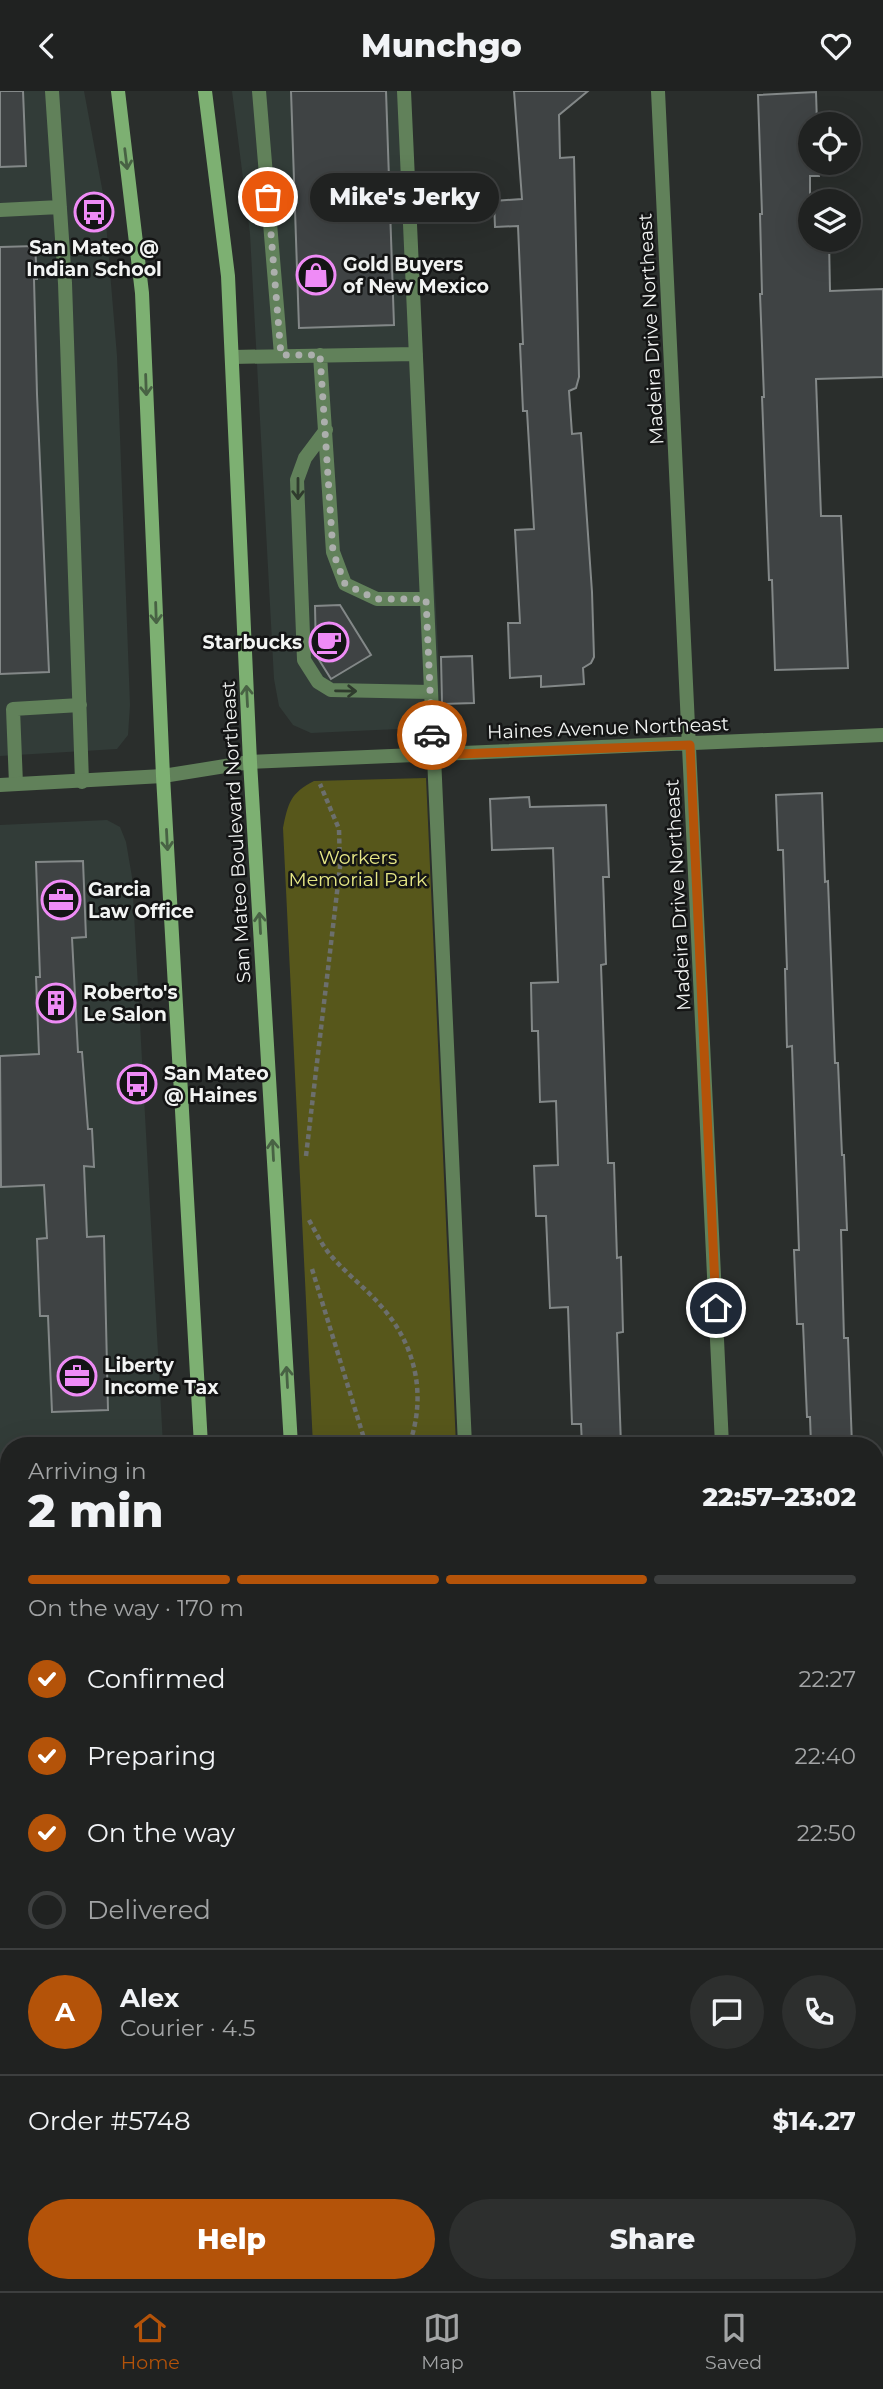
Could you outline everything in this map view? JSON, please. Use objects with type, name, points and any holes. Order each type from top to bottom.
[{"type":"main road","points":[[118,91],[142,293],[163,776],[201,1437]]},
{"type":"main road","name":"San Mateo Boulevard Northeast","points":[[205,91],[228,276],[250,762],[290,1437]]},
{"type":"street","points":[[52,91],[65,283],[82,782]]},
{"type":"street","points":[[258,91],[281,355]]},
{"type":"street","points":[[404,91],[465,1437]]},
{"type":"street","name":"Madeira Drive Northeast","points":[[658,91],[722,1437]]},
{"type":"street","points":[[0,210],[60,207]]},
{"type":"street","points":[[232,357],[416,354]]},
{"type":"street","points":[[320,355],[333,552],[345,584],[376,599],[426,599]]},
{"type":"street","points":[[326,429],[305,458],[297,480],[304,660],[318,683],[331,690],[430,692]]},
{"type":"street","points":[[16,784],[13,709],[79,705]]},
{"type":"street","name":"Haines Avenue Northeast","points":[[0,785],[163,776],[250,762],[883,735]]},
{"type":"path","points":[[306,1156],[340,867],[339,829],[320,784]]},
{"type":"path","points":[[309,1220],[325,1248],[382,1306],[400,1330],[413,1358],[417,1387],[418,1418],[412,1437]]},
{"type":"path","points":[[312,1269],[364,1437]]},
{"type":"shaded area","points":[[0,91],[84,91],[104,199],[117,356],[130,705],[128,735],[117,749],[0,756]]},
{"type":"shaded area","points":[[232,91],[409,91],[442,727],[311,733],[293,725],[279,706],[274,679],[250,234]]},
{"type":"shaded area","points":[[107,820],[120,827],[126,842],[132,877],[163,1437],[0,1437],[0,825]]},
{"type":"green space","name":"Workers Memorial Park","points":[[426,778],[456,1437],[313,1437],[283,828],[291,800],[314,781]]},
{"type":"building","points":[[0,91],[23,91],[26,166],[0,167]]},
{"type":"building","points":[[291,91],[386,91],[394,325],[299,328]]},
{"type":"building","points":[[514,91],[588,91],[559,115],[560,158],[574,157],[579,377],[576,388],[569,391],[572,434],[581,433],[594,657],[591,663],[583,668],[584,684],[541,687],[541,676],[510,678],[508,623],[520,623],[515,530],[534,529],[527,411],[523,411],[518,226],[495,227],[494,201],[522,199]]},
{"type":"building","points":[[816,92],[817,112],[798,112],[798,175],[819,176],[810,176],[810,189],[798,189],[798,252],[829,252],[830,291],[883,289],[883,377],[816,379],[821,516],[841,516],[848,668],[775,670],[762,397],[762,214],[758,95]]},
{"type":"building","points":[[35,246],[37,394],[49,672],[0,674],[0,247]]},
{"type":"building","points":[[340,605],[371,655],[331,679],[316,655],[315,606]]},
{"type":"building","points":[[472,656],[474,703],[442,704],[441,657]]},
{"type":"building","points":[[822,793],[835,1063],[838,1063],[844,1155],[847,1230],[841,1230],[844,1338],[848,1338],[852,1437],[811,1437],[810,1417],[807,1417],[803,1324],[797,1324],[794,1250],[799,1250],[792,1046],[787,1047],[783,850],[778,850],[776,795]]},
{"type":"building","points":[[529,797],[530,807],[606,805],[609,877],[603,877],[606,964],[601,965],[608,1163],[614,1163],[617,1258],[621,1257],[623,1332],[617,1333],[621,1437],[582,1437],[581,1424],[572,1424],[568,1307],[550,1308],[546,1216],[536,1216],[534,1166],[558,1165],[556,1101],[540,1102],[538,1031],[532,1031],[531,983],[558,982],[553,848],[492,850],[490,799]]},
{"type":"building","points":[[83,861],[86,937],[72,938],[78,1052],[82,1052],[94,1167],[84,1166],[87,1237],[104,1236],[108,1410],[52,1412],[48,1316],[40,1316],[37,1239],[47,1238],[44,1185],[1,1187],[0,1056],[39,1054],[36,977],[40,977],[36,862]]},
{"type":"way so far","points":[[268,197],[281,355],[320,355],[333,552],[345,584],[376,599],[426,599],[432,735]]},
{"type":"place","name":"Mike's Jerky","points":[[268,197]]},
{"type":"place","name":"San Mateo @ Indian School","points":[[94,212]]},
{"type":"place","name":"Gold Buyers of New Mexico","points":[[316,275]]},
{"type":"place","name":"Starbucks","points":[[329,642]]},
{"type":"place","name":"Garcia Law Office","points":[[61,900]]},
{"type":"place","name":"Roberto's Le Salon","points":[[56,1003]]},
{"type":"place","name":"San Mateo @ Haines","points":[[137,1084]]},
{"type":"place","name":"Liberty Income Tax","points":[[77,1376]]},
{"type":"route","points":[[432,735],[433,755],[690,745],[716,1308]]}]
